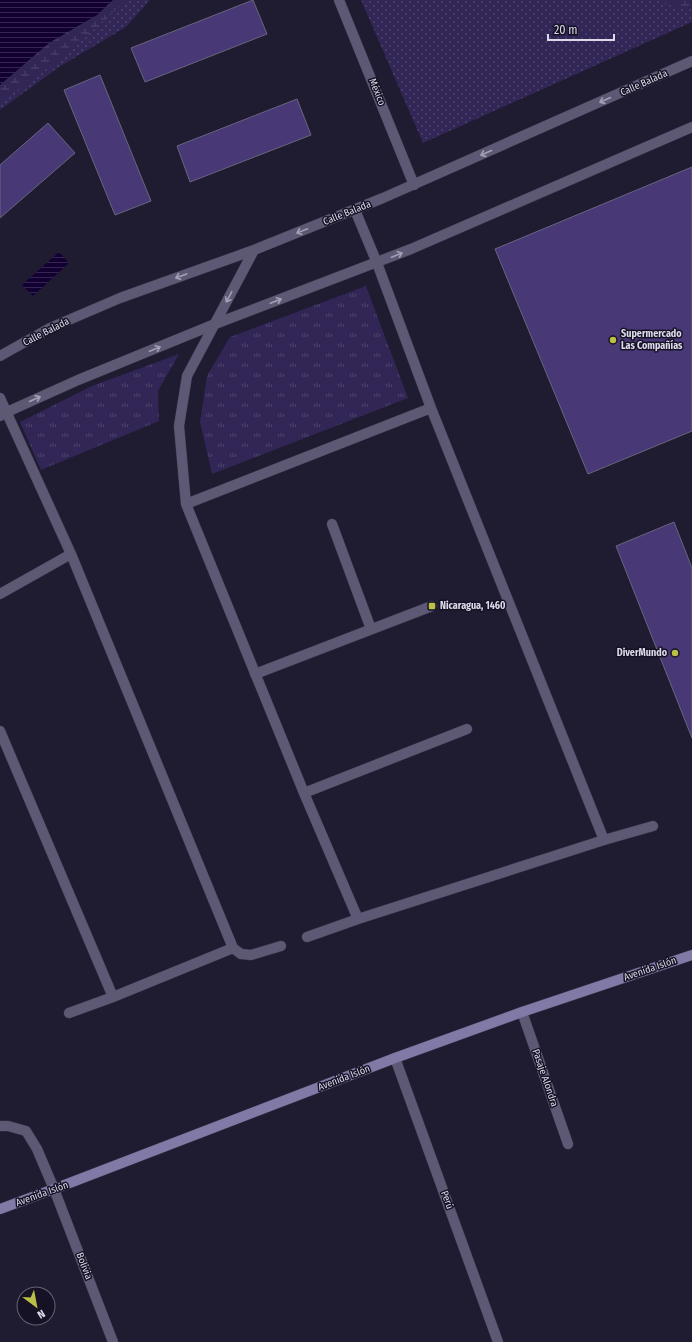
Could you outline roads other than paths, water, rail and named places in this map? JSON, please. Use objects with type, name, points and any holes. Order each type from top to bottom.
[{"type":"main road","name":"Avenida Islón","points":[[0,1209],[395,1058],[522,1012],[692,955]]},
{"type":"street","name":"México","points":[[339,0],[414,185]]},
{"type":"street","name":"Calle Balada","points":[[0,356],[50,328],[120,298],[254,250],[355,210],[692,61]]},
{"type":"street","points":[[3,414],[78,380],[215,324],[377,263],[692,127]]},
{"type":"street","points":[[355,210],[377,263],[431,408],[604,840]]},
{"type":"street","points":[[254,250],[187,376],[179,426],[186,504],[304,793],[358,919]]},
{"type":"street","points":[[0,398],[3,414],[71,554],[233,948],[241,954],[251,955],[281,946]]},
{"type":"street","points":[[186,504],[431,408]]},
{"type":"street","points":[[332,524],[371,629]]},
{"type":"street","points":[[0,594],[71,554]]},
{"type":"street","points":[[255,674],[432,606]]},
{"type":"street","points":[[304,793],[467,729]]},
{"type":"street","points":[[0,731],[113,997]]},
{"type":"street","points":[[307,937],[358,919],[604,840],[653,826]]},
{"type":"street","points":[[69,1013],[113,997],[233,948]]},
{"type":"street","name":"Pasaje Alondra","points":[[522,1012],[568,1144]]},
{"type":"street","name":"Perú","points":[[395,1058],[498,1342]]},
{"type":"street","name":"Bolivia","points":[[0,1126],[8,1126],[26,1131],[37,1149],[113,1342]]},
{"type":"place","name":"Supermercado Las Compañías","points":[[613,340]]},
{"type":"place","name":"Nicaragua, 1460","points":[[432,606]]},
{"type":"place","name":"DiverMundo","points":[[675,653]]}]
